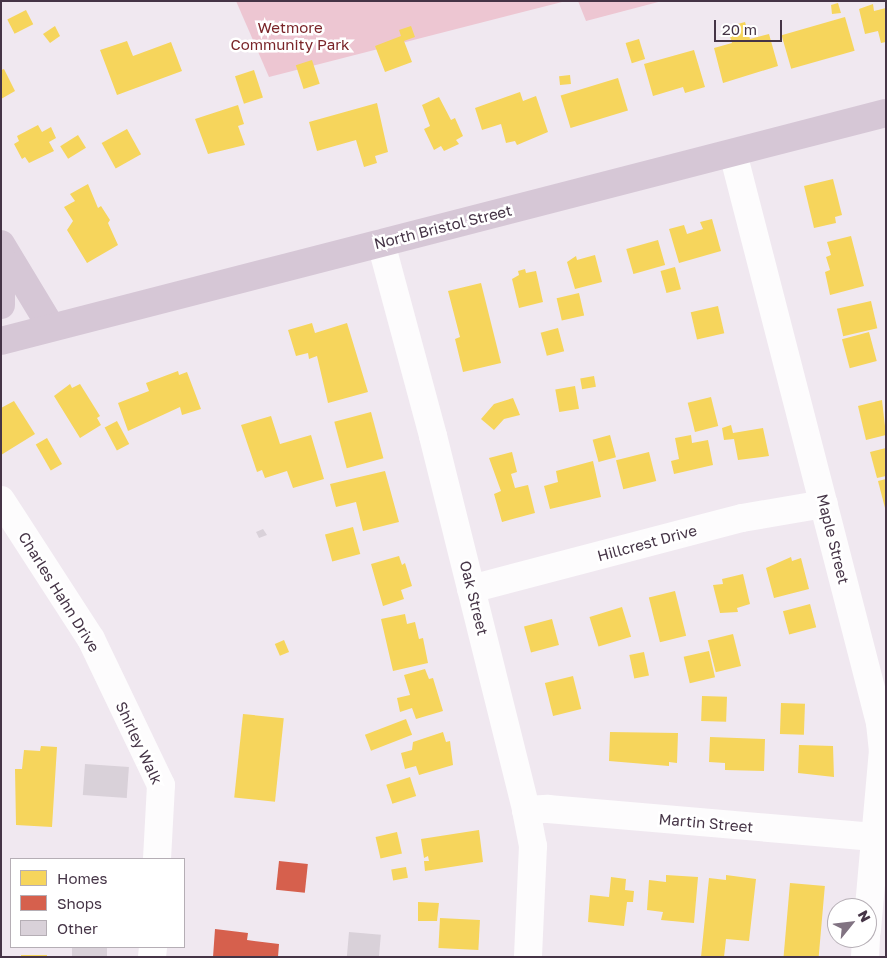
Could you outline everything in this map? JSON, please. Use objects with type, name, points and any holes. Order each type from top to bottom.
[{"type":"main road","name":"North Bristol Street","points":[[1,341],[886,114]]},
{"type":"main road","points":[[1,244],[51,327]]},
{"type":"main road","points":[[1,256],[1,305]]},
{"type":"street","name":"Maple Street","points":[[733,153],[880,723],[883,750],[881,838],[872,898]]},
{"type":"street","name":"Oak Street","points":[[381,243],[526,810],[533,846],[528,957]]},
{"type":"street","name":"Charles Hahn Drive","points":[[1,500],[91,639],[112,687]]},
{"type":"street","name":"Hillcrest Drive","points":[[471,589],[742,518],[824,504]]},
{"type":"street","name":"Shirley Walk","points":[[112,687],[161,785],[157,858]]},
{"type":"street","name":"Martin Street","points":[[526,810],[558,810],[881,838]]},
{"type":"green space","name":"Wetmore Community Park","points":[[236,1],[566,1],[269,77]]},
{"type":"green space","points":[[578,1],[662,1],[586,21]]},
{"type":"building: Homes","points":[[838,3],[841,13],[832,14],[831,5]]},
{"type":"building: Homes","points":[[873,4],[874,11],[886,8],[886,42],[881,43],[878,31],[865,34],[859,9]]},
{"type":"building: Homes","points":[[26,10],[33,24],[15,34],[7,20]]},
{"type":"building: Homes","points":[[845,17],[855,51],[791,69],[782,35]]},
{"type":"building: Homes","points":[[745,22],[750,39],[769,34],[778,66],[723,83],[714,48],[732,43],[727,27]]},
{"type":"building: Homes","points":[[55,26],[60,36],[50,43],[43,34]]},
{"type":"building: Homes","points":[[411,26],[415,37],[404,41],[412,62],[385,72],[375,46],[401,36],[399,30]]},
{"type":"building: Homes","points":[[639,39],[645,59],[632,63],[626,43]]},
{"type":"building: Homes","points":[[127,41],[133,56],[171,42],[182,71],[117,95],[100,50]]},
{"type":"building: Homes","points":[[694,50],[705,87],[685,93],[683,87],[653,96],[644,64]]},
{"type":"building: Homes","points":[[312,60],[320,84],[304,89],[296,65]]},
{"type":"building: Homes","points":[[4,69],[15,91],[1,99],[1,70]]},
{"type":"building: Homes","points":[[254,70],[263,98],[244,104],[235,76]]},
{"type":"building: Homes","points":[[570,75],[571,84],[560,85],[559,76]]},
{"type":"building: Homes","points":[[618,78],[628,111],[571,128],[561,96]]},
{"type":"building: Homes","points":[[520,92],[523,101],[536,96],[548,132],[517,145],[515,141],[506,143],[501,124],[482,130],[475,108]]},
{"type":"building: Homes","points":[[439,97],[451,120],[455,118],[463,136],[456,140],[459,144],[444,151],[441,146],[434,150],[424,129],[430,126],[422,105]]},
{"type":"building: Homes","points":[[377,103],[388,152],[375,156],[377,163],[364,167],[356,140],[317,151],[309,122]]},
{"type":"building: Homes","points":[[238,105],[244,124],[238,126],[245,145],[208,154],[195,119]]},
{"type":"building: Homes","points":[[38,125],[42,132],[51,127],[56,138],[49,142],[54,151],[29,163],[25,157],[22,159],[14,144],[19,141],[17,136]]},
{"type":"building: Homes","points":[[127,129],[141,154],[116,168],[102,143]]},
{"type":"building: Homes","points":[[78,135],[86,148],[68,159],[60,146]]},
{"type":"building: Homes","points":[[833,179],[842,215],[835,217],[836,223],[814,228],[804,186]]},
{"type":"building: Homes","points":[[88,184],[98,208],[101,206],[110,220],[108,223],[118,245],[87,263],[67,230],[73,221],[64,207],[75,201],[70,194]]},
{"type":"building: Homes","points":[[712,219],[721,251],[679,263],[669,229],[684,225],[687,234],[703,229],[700,222]]},
{"type":"building: Homes","points":[[851,236],[864,286],[830,295],[825,272],[830,270],[826,257],[831,255],[827,242]]},
{"type":"building: Homes","points":[[658,240],[665,265],[633,274],[626,249]]},
{"type":"building: Homes","points":[[595,255],[602,282],[575,289],[567,262],[576,256],[577,260]]},
{"type":"building: Homes","points":[[675,267],[681,289],[666,293],[661,271]]},
{"type":"building: Homes","points":[[525,269],[526,273],[536,271],[543,302],[519,308],[512,279],[519,275],[518,271]]},
{"type":"building: Homes","points":[[481,283],[501,363],[463,372],[455,339],[460,337],[448,291]]},
{"type":"building: Homes","points":[[579,293],[584,315],[562,321],[557,298]]},
{"type":"building: Homes","points":[[871,301],[877,328],[843,336],[837,309]]},
{"type":"building: Homes","points":[[718,306],[724,333],[697,340],[691,312]]},
{"type":"building: Homes","points":[[312,323],[315,333],[347,323],[368,392],[328,403],[317,356],[309,359],[308,353],[296,356],[288,330]]},
{"type":"building: Homes","points":[[558,328],[564,351],[547,356],[541,333]]},
{"type":"building: Homes","points":[[869,332],[877,361],[850,368],[842,339]]},
{"type":"building: Homes","points":[[178,371],[179,375],[187,372],[201,409],[182,415],[180,407],[128,431],[118,403],[149,391],[146,383]]},
{"type":"building: Homes","points":[[594,376],[596,387],[582,389],[580,378]]},
{"type":"building: Homes","points":[[70,384],[72,388],[80,384],[100,416],[97,418],[101,425],[80,438],[54,396]]},
{"type":"building: Homes","points":[[575,386],[579,409],[559,412],[555,389]]},
{"type":"building: Homes","points":[[711,397],[718,426],[695,432],[688,403]]},
{"type":"building: Homes","points":[[513,398],[520,415],[504,419],[494,430],[481,419],[494,404]]},
{"type":"building: Homes","points":[[882,400],[886,435],[866,440],[858,406]]},
{"type":"building: Homes","points":[[14,401],[35,434],[1,455],[1,408]]},
{"type":"building: Homes","points":[[371,412],[383,458],[347,468],[334,422]]},
{"type":"building: Homes","points":[[271,416],[280,444],[311,435],[324,479],[293,488],[287,471],[265,478],[262,470],[257,472],[241,425]]},
{"type":"building: Homes","points":[[117,421],[129,444],[117,451],[105,428]]},
{"type":"building: Homes","points":[[731,425],[733,433],[763,428],[769,456],[738,460],[734,439],[724,440],[722,428]]},
{"type":"building: Homes","points":[[610,435],[616,457],[599,462],[593,440]]},
{"type":"building: Homes","points":[[691,435],[692,443],[708,440],[713,465],[674,474],[671,461],[679,459],[675,438]]},
{"type":"building: Homes","points":[[47,438],[62,464],[51,470],[36,444]]},
{"type":"building: Homes","points":[[886,448],[886,476],[877,478],[870,452]]},
{"type":"building: Homes","points":[[512,452],[517,472],[511,474],[515,488],[528,485],[535,513],[502,522],[494,494],[501,491],[489,458]]},
{"type":"building: Homes","points":[[649,452],[656,481],[623,489],[616,460]]},
{"type":"building: Homes","points":[[593,461],[601,497],[550,509],[544,486],[558,482],[556,471]]},
{"type":"building: Homes","points":[[385,471],[399,522],[363,531],[356,502],[336,507],[330,484]]},
{"type":"building: Homes","points":[[886,479],[886,508],[885,508],[878,481]]},
{"type":"building: Homes","points":[[353,527],[360,554],[332,562],[325,535]]},
{"type":"building: Homes","points":[[399,556],[402,565],[405,563],[412,586],[401,590],[404,599],[383,606],[371,564]]},
{"type":"building: Homes","points":[[791,557],[792,561],[801,558],[809,589],[774,598],[766,568]]},
{"type":"building: Homes","points":[[743,574],[750,604],[737,608],[738,612],[720,613],[713,585],[723,584],[722,579]]},
{"type":"building: Homes","points":[[675,591],[686,636],[660,642],[649,598]]},
{"type":"building: Homes","points":[[810,604],[816,627],[789,634],[783,611]]},
{"type":"building: Homes","points":[[622,607],[631,637],[599,647],[589,617]]},
{"type":"building: Homes","points":[[405,614],[407,624],[415,622],[419,639],[423,638],[428,663],[393,671],[381,619]]},
{"type":"building: Homes","points":[[552,619],[559,645],[531,653],[524,627]]},
{"type":"building: Homes","points":[[733,634],[741,666],[716,672],[708,640]]},
{"type":"building: Homes","points":[[284,640],[289,652],[280,656],[275,644]]},
{"type":"building: Homes","points":[[709,651],[715,677],[690,683],[684,657]]},
{"type":"building: Homes","points":[[644,652],[649,675],[634,679],[629,655]]},
{"type":"building: Homes","points":[[425,669],[429,679],[433,678],[443,711],[416,719],[412,708],[400,712],[397,698],[410,695],[404,675]]},
{"type":"building: Homes","points":[[573,676],[581,709],[553,716],[545,683]]},
{"type":"building: Homes","points":[[702,696],[727,697],[726,722],[701,721]]},
{"type":"building: Homes","points":[[781,703],[805,704],[804,735],[780,734]]},
{"type":"building: Homes","points":[[243,714],[284,718],[275,802],[234,798]]},
{"type":"building: Homes","points":[[406,719],[412,735],[371,751],[365,735]]},
{"type":"building: Homes","points":[[443,732],[446,742],[450,741],[453,765],[419,775],[416,766],[405,769],[401,753],[412,750],[413,742]]},
{"type":"building: Homes","points":[[610,732],[678,733],[677,763],[669,762],[669,766],[609,761]]},
{"type":"building: Homes","points":[[710,737],[765,739],[764,771],[725,770],[725,763],[709,762]]},
{"type":"building: Homes","points":[[799,745],[833,746],[834,777],[798,773]]},
{"type":"building: Homes","points":[[41,746],[57,747],[52,827],[16,825],[15,769],[22,769],[24,750],[40,751]]},
{"type":"building: Homes","points":[[410,777],[416,796],[392,804],[386,785]]},
{"type":"building: Homes","points":[[479,830],[483,862],[425,871],[424,861],[429,861],[428,856],[424,858],[421,839]]},
{"type":"building: Homes","points":[[397,832],[402,853],[381,858],[376,837]]},
{"type":"building: Homes","points":[[406,867],[408,878],[393,880],[391,870]]},
{"type":"building: Homes","points":[[666,875],[698,877],[694,923],[661,920],[663,912],[647,910],[649,880],[666,882]]},
{"type":"building: Homes","points":[[726,875],[756,879],[749,941],[726,939],[724,957],[701,957],[709,878],[726,880]]},
{"type":"building: Homes","points":[[611,877],[626,879],[625,890],[634,891],[633,902],[627,902],[624,926],[588,922],[590,895],[609,897]]},
{"type":"building: Homes","points":[[790,883],[825,886],[819,957],[784,957]]},
{"type":"building: Homes","points":[[418,902],[439,903],[437,921],[418,921]]},
{"type":"building: Homes","points":[[440,918],[480,920],[478,950],[438,948]]},
{"type":"building: Homes","points":[[21,955],[47,955],[47,957],[21,957]]},
{"type":"building: Shops","points":[[279,861],[308,864],[305,893],[276,890]]},
{"type":"building: Shops","points":[[215,929],[248,933],[247,940],[279,944],[278,957],[213,957]]},
{"type":"building: Other","points":[[263,529],[267,535],[259,538],[256,532]]},
{"type":"building: Other","points":[[85,764],[129,767],[127,798],[83,795]]},
{"type":"building: Other","points":[[349,932],[381,935],[379,957],[347,957]]},
{"type":"building: Other","points":[[72,948],[107,948],[107,957],[72,957]]}]
